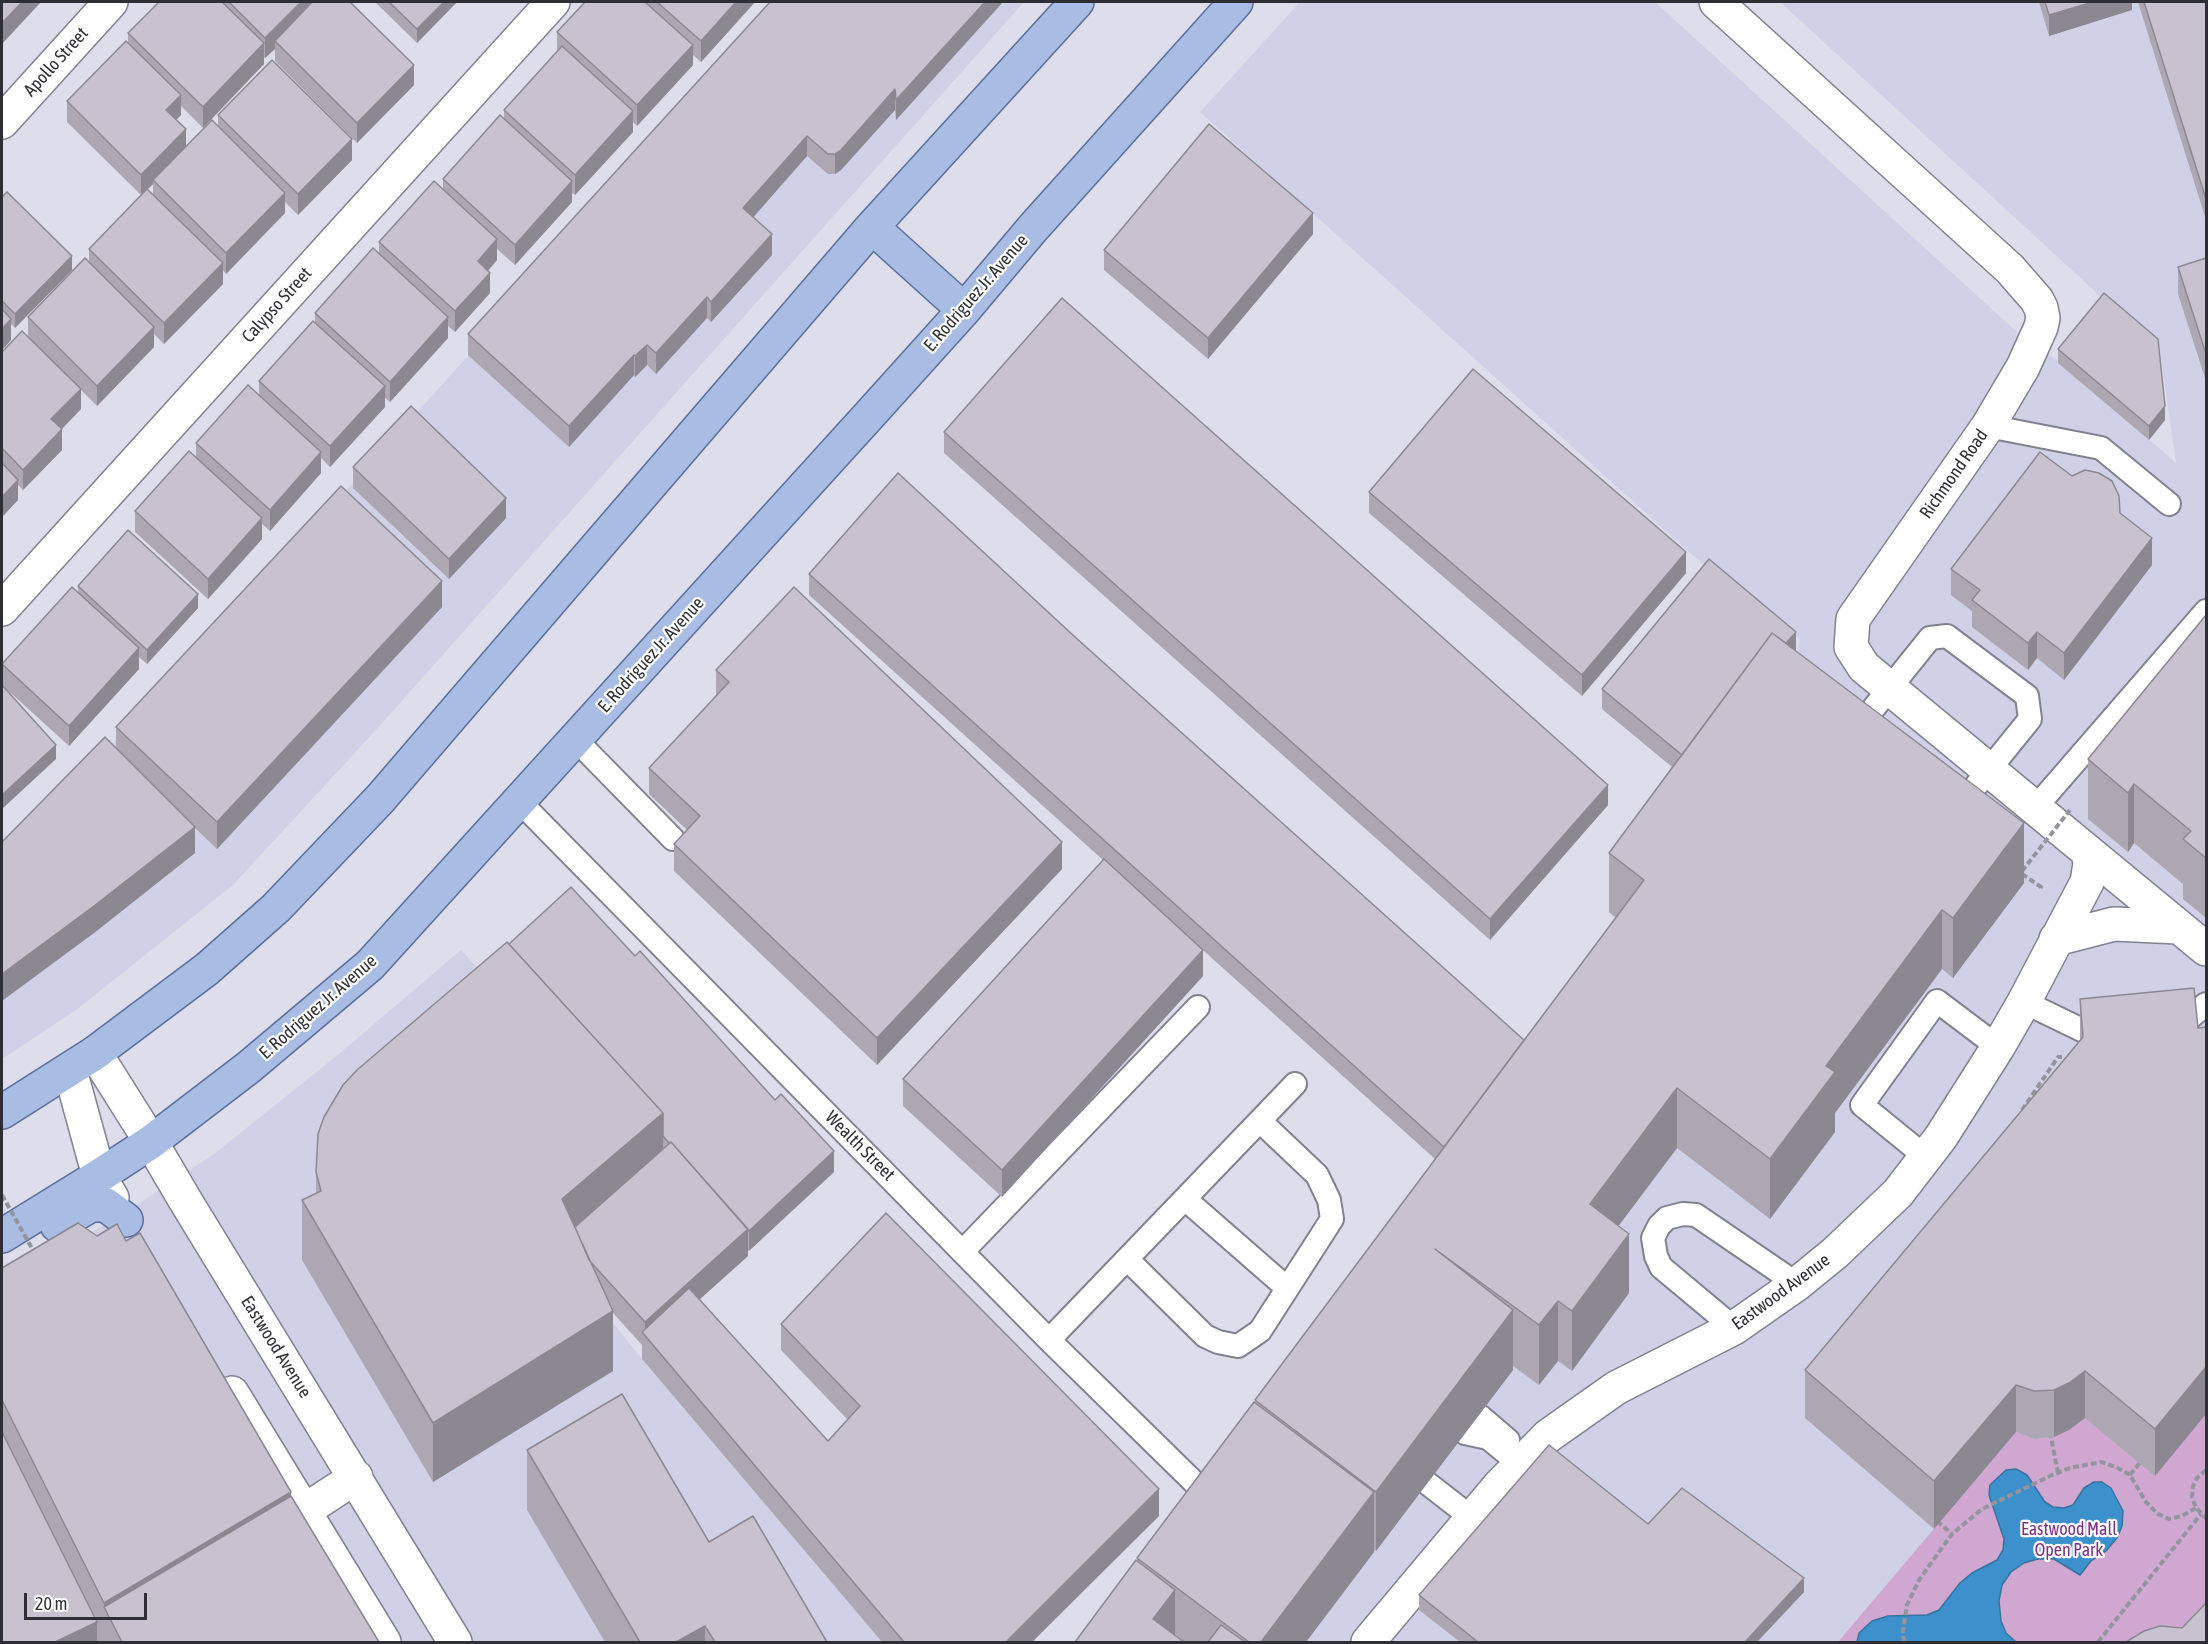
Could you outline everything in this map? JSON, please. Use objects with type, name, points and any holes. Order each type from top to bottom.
[{"type":"main road","points":[[2,1112],[82,1061],[207,969],[291,893],[387,790],[872,227],[1077,2]]},
{"type":"main road","name":"E. Rodriguez Jr. Avenue","points":[[2,1236],[151,1142],[249,1067],[370,965],[964,310],[1033,228],[1236,2]]},
{"type":"main road","points":[[872,227],[964,310]]},
{"type":"main road","points":[[2,1258],[91,1205],[106,1205],[134,1232]]},
{"type":"street","name":"Apollo Street","points":[[2,122],[111,2]]},
{"type":"street","name":"Calypso Street","points":[[2,609],[553,2]]},
{"type":"street","name":"Richmond Road","points":[[1716,2],[2010,269],[2037,300],[2043,318],[2038,336],[2023,367],[1988,426],[1853,619],[1851,647],[1864,667],[2206,949]]},
{"type":"street","name":"Eastwood Avenue","points":[[1377,1639],[1472,1518],[1548,1436],[1616,1388],[1734,1328],[1797,1284],[1835,1253],[1898,1193],[1927,1158],[2024,1002],[2087,882],[2090,864],[2088,852]]},
{"type":"street","points":[[2056,939],[2114,924],[2178,927]]},
{"type":"street","name":"Eastwood Avenue","points":[[82,1061],[151,1142],[455,1642]]},
{"type":"street","points":[[82,1061],[99,1176],[134,1232]]},
{"type":"street","points":[[215,1365],[384,1642]]},
{"type":"street","points":[[304,1511],[356,1477]]},
{"type":"lane","points":[[1988,426],[2101,448],[2169,504]]},
{"type":"lane","points":[[2035,808],[2206,611]]},
{"type":"lane","points":[[1947,636],[2027,696],[2030,719],[1933,839],[1832,760],[1890,687],[1930,638],[1947,636]]},
{"type":"lane","points":[[575,739],[673,839]]},
{"type":"lane","name":"Wealth Street","points":[[519,801],[1049,1340],[1202,1490]]},
{"type":"lane","points":[[1927,1158],[1862,1105],[1937,1001],[1998,1047]]},
{"type":"lane","points":[[2024,1002],[2084,1031],[2187,1020],[2206,1004]]},
{"type":"lane","points":[[963,1251],[1198,1007]]},
{"type":"lane","points":[[1049,1340],[1295,1084]]},
{"type":"lane","points":[[1127,1259],[1205,1336],[1218,1342],[1238,1346],[1260,1331],[1332,1219],[1329,1200],[1317,1175],[1260,1121]]},
{"type":"lane","points":[[1185,1199],[1287,1288]]},
{"type":"lane","points":[[1734,1328],[1661,1267],[1656,1256],[1653,1238],[1659,1226],[1667,1218],[1683,1214],[1696,1215],[1797,1284]]},
{"type":"lane","points":[[1480,1416],[1523,1461]]},
{"type":"lane","points":[[1465,1433],[1488,1438],[1523,1461]]},
{"type":"lane","points":[[1428,1483],[1472,1518]]},
{"type":"path","points":[[2041,887],[2021,873],[2070,810]]},
{"type":"path","points":[[2019,1114],[2058,1057],[2069,1056]]},
{"type":"path","points":[[2,1195],[35,1254]]},
{"type":"path","points":[[2049,1429],[2058,1473]]},
{"type":"path","points":[[2130,1475],[2145,1456]]},
{"type":"path","points":[[1904,1642],[1903,1632],[1907,1605],[1919,1580],[1952,1534],[1982,1509],[2050,1476],[2101,1462],[2130,1475],[2146,1502],[2158,1514],[2169,1519],[2182,1516],[2196,1508]]},
{"type":"path","points":[[2206,1470],[2193,1486],[2192,1497],[2196,1508],[2206,1518]]},
{"type":"path","points":[[2098,1642],[2201,1514]]},
{"type":"path","points":[[1936,1520],[1952,1534]]},
{"type":"shaded area","points":[[789,2],[1024,2],[375,731],[233,885],[76,1010],[2,1059],[2,860],[204,647]]},
{"type":"shaded area","points":[[1300,2],[1655,2],[2017,332],[2063,364],[2176,463],[2160,351],[1780,2],[2206,2],[2206,1642],[1118,1642],[1796,660],[1800,639],[1715,575],[1200,112]]},
{"type":"shaded area","points":[[461,950],[663,1173],[562,1259],[642,1359],[882,1642],[2,1642],[2,1288],[214,1154],[340,1053]]},
{"type":"green space","name":"Eastwood Mall Open Park","points":[[2206,1414],[2206,1630],[2194,1642],[1838,1642],[2016,1432],[2034,1439],[2054,1437],[2069,1430],[2085,1418]]},
{"type":"water","points":[[2016,1469],[2027,1475],[2045,1502],[2053,1507],[2064,1508],[2073,1505],[2084,1488],[2094,1482],[2102,1482],[2111,1488],[2123,1511],[2122,1526],[2117,1538],[2106,1551],[2091,1561],[2080,1575],[2054,1559],[2038,1559],[2024,1563],[2011,1572],[2002,1585],[1999,1601],[2001,1621],[2006,1633],[2016,1642],[1857,1642],[1859,1633],[1872,1621],[1888,1616],[1927,1615],[1939,1610],[1960,1583],[1972,1573],[1997,1560],[2003,1550],[2004,1539],[1989,1495],[1990,1485],[2006,1470]]},
{"type":"building","points":[[2,2],[22,2],[2,23]]},
{"type":"building","points":[[159,2],[222,2],[264,43],[203,107],[128,33]]},
{"type":"building","points":[[229,2],[301,2],[265,38]]},
{"type":"building","points":[[312,2],[350,2],[414,65],[357,123],[275,41]]},
{"type":"building","points":[[389,2],[444,2],[417,29]]},
{"type":"building","points":[[585,2],[645,2],[693,45],[637,105],[557,32]]},
{"type":"building","points":[[657,2],[736,2],[701,41]]},
{"type":"building","points":[[770,2],[985,2],[896,100],[895,89],[841,150],[835,154],[828,154],[807,136],[743,208],[772,234],[711,302],[707,297],[656,353],[647,345],[634,355],[569,426],[468,334]]},
{"type":"building","points":[[2045,2],[2093,2],[2049,15]]},
{"type":"building","points":[[2144,2],[2206,2],[2206,199]]},
{"type":"building","points":[[126,41],[181,95],[166,110],[186,129],[141,175],[67,101]]},
{"type":"building","points":[[562,46],[633,111],[575,175],[504,110]]},
{"type":"building","points":[[272,60],[352,139],[298,194],[218,115]]},
{"type":"building","points":[[500,115],[572,181],[515,245],[443,179]]},
{"type":"building","points":[[212,120],[285,193],[226,253],[153,180]]},
{"type":"building","points":[[1209,124],[1313,213],[1208,338],[1104,250]]},
{"type":"building","points":[[434,181],[497,239],[478,261],[490,273],[455,311],[379,242]]},
{"type":"building","points":[[147,189],[223,263],[164,323],[89,249]]},
{"type":"building","points":[[7,192],[72,256],[15,314],[2,301],[2,197]]},
{"type":"building","points":[[373,248],[448,317],[390,382],[315,313]]},
{"type":"building","points":[[85,258],[154,327],[97,386],[28,317]]},
{"type":"building","points":[[2206,258],[2206,354],[2178,267]]},
{"type":"building","points":[[2104,293],[2158,339],[2165,406],[2149,426],[2058,349]]},
{"type":"building","points":[[1062,298],[1608,785],[1490,919],[944,432]]},
{"type":"building","points":[[2,309],[11,319],[2,329]]},
{"type":"building","points":[[313,321],[385,386],[330,446],[259,381]]},
{"type":"building","points":[[22,331],[81,389],[51,419],[62,429],[23,470],[2,448],[2,352]]},
{"type":"building","points":[[1473,369],[1686,552],[1582,675],[1369,492]]},
{"type":"building","points":[[248,385],[321,452],[270,510],[196,443]]},
{"type":"building","points":[[411,406],[506,498],[449,559],[353,467]]},
{"type":"building","points":[[189,451],[262,518],[208,579],[135,511]]},
{"type":"building","points":[[2040,452],[2072,476],[2085,470],[2099,473],[2112,481],[2119,496],[2120,513],[2152,538],[2064,653],[2037,632],[2028,643],[1972,600],[1980,590],[1951,569]]},
{"type":"building","points":[[2,463],[18,480],[2,497]]},
{"type":"building","points":[[898,473],[1075,637],[1524,1040],[1444,1147],[809,574]]},
{"type":"building","points":[[341,486],[442,581],[217,822],[116,727]]},
{"type":"building","points":[[128,530],[198,594],[147,650],[78,586]]},
{"type":"building","points":[[1709,559],[1796,632],[1786,643],[1772,633],[1682,755],[1602,689]]},
{"type":"building","points":[[72,587],[139,648],[69,726],[2,664]]},
{"type":"building","points":[[794,587],[1062,842],[877,1038],[674,844],[700,816],[649,768],[729,682],[716,670]]},
{"type":"building","points":[[2206,615],[2206,858],[2183,839],[2191,831],[2134,784],[2128,793],[2088,759]]},
{"type":"building","points":[[1772,633],[2024,823],[1953,918],[1942,910],[1826,1066],[1835,1072],[1770,1159],[1677,1088],[1590,1204],[1629,1234],[1572,1311],[1558,1301],[1539,1325],[1435,1249],[1513,1310],[1376,1492],[1255,1400],[1644,880],[1609,853]]},
{"type":"building","points":[[2,685],[56,745],[2,795]]},
{"type":"building","points":[[105,737],[195,827],[2,974],[2,842]]},
{"type":"building","points":[[1104,859],[1203,950],[1002,1170],[903,1079]]},
{"type":"building","points":[[571,887],[635,956],[640,951],[775,1100],[781,1094],[834,1151],[749,1231],[671,1142],[669,1143],[663,1136],[663,1113],[509,944]]},
{"type":"building","points":[[507,942],[663,1113],[562,1199],[613,1311],[433,1423],[302,1200],[321,1191],[316,1172],[318,1134],[324,1117],[343,1085],[357,1070]]},
{"type":"building","points":[[2194,988],[2198,1028],[2206,1027],[2206,1367],[2155,1429],[2085,1371],[2069,1383],[2054,1390],[2034,1391],[2016,1385],[1934,1481],[1805,1370],[2083,1037],[2080,999]]},
{"type":"building","points":[[671,1142],[748,1229],[645,1322],[589,1260],[575,1227]]},
{"type":"building","points":[[886,1213],[1159,1489],[1006,1642],[904,1642],[642,1332],[689,1288],[828,1441],[860,1406],[781,1324]]},
{"type":"building","points":[[78,1223],[97,1236],[117,1224],[126,1241],[140,1233],[291,1492],[104,1603],[2,1400],[2,1268]]},
{"type":"building","points":[[622,1394],[709,1542],[753,1516],[827,1642],[715,1642],[705,1626],[676,1642],[640,1642],[527,1450]]},
{"type":"building","points":[[1254,1402],[1374,1492],[1261,1642],[1249,1642],[1137,1558]]},
{"type":"building","points":[[2,1432],[97,1622],[55,1642],[2,1642]]},
{"type":"building","points":[[1549,1445],[1648,1524],[1682,1488],[1804,1578],[1745,1642],[1478,1642],[1419,1595]]},
{"type":"building","points":[[291,1496],[379,1642],[122,1642],[104,1607]]},
{"type":"building","points":[[1136,1560],[1175,1590],[1153,1619],[1184,1642],[1075,1642]]},
{"type":"building","points":[[2206,1603],[2206,1642],[2126,1642],[2144,1631],[2160,1626],[2182,1628]]},
{"type":"building","points":[[1221,1625],[1245,1642],[1208,1642]]}]
